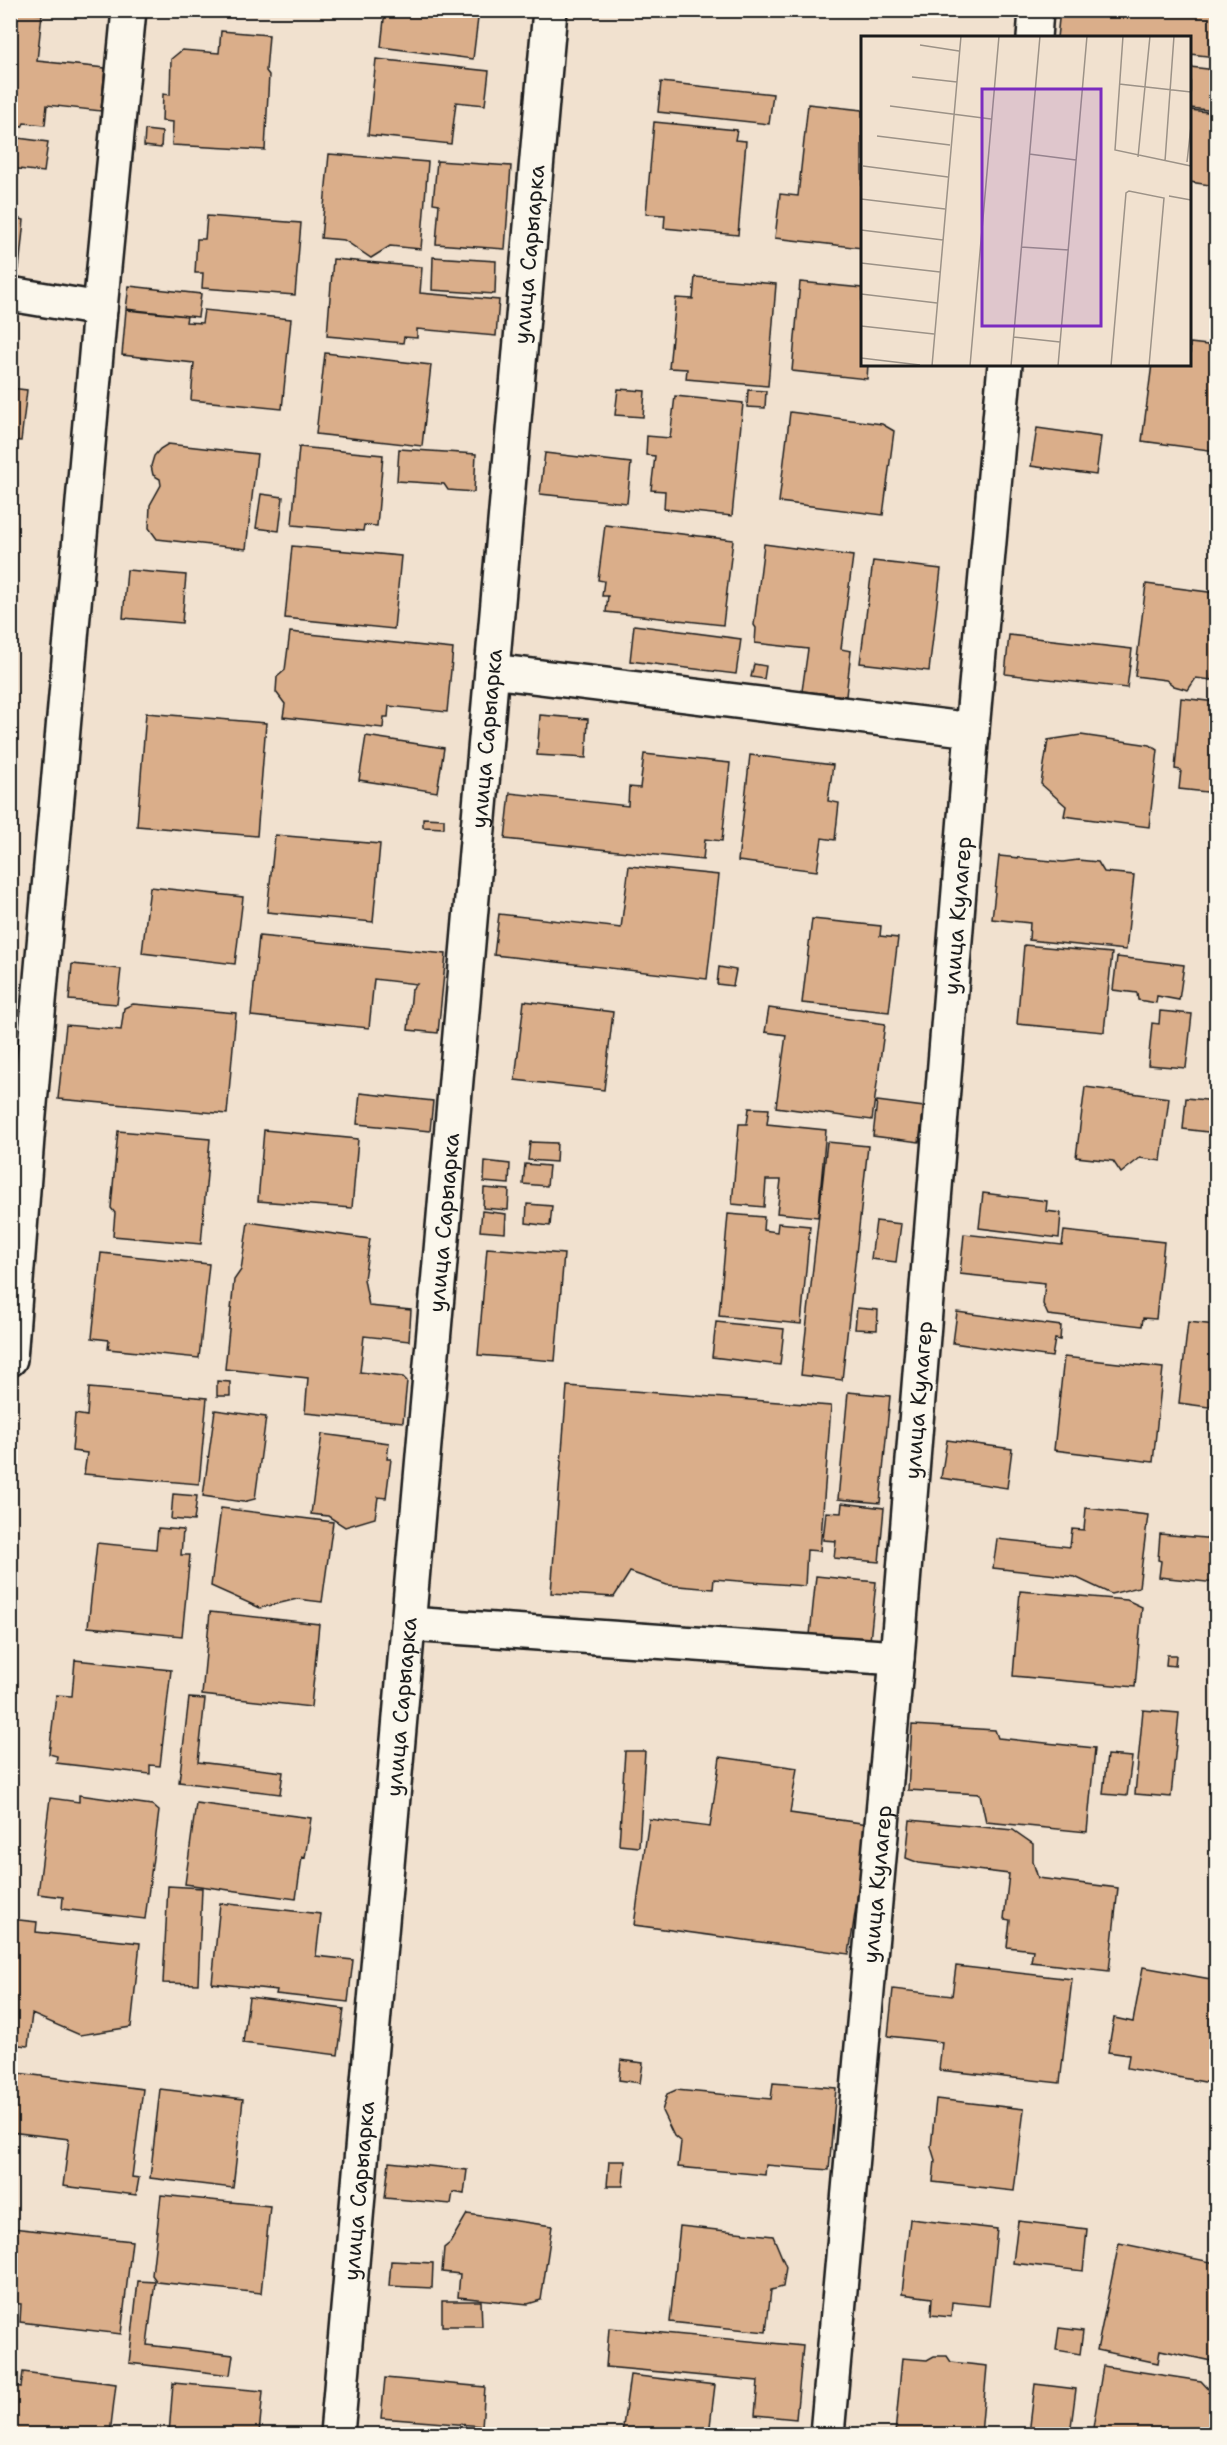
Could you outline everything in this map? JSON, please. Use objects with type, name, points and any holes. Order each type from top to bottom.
[{"type":"street","points":[[10,1359],[27,1138],[100,309],[129,10]]},
{"type":"street","name":"улица Сарыарка","points":[[337,2434],[550,10]]},
{"type":"street","points":[[1034,36],[1036,10]]},
{"type":"street","points":[[10,294],[100,309]]},
{"type":"street","name":"улица Кулагер","points":[[826,2434],[897,1658],[972,730],[1005,366]]},
{"type":"street","points":[[492,671],[972,730]]},
{"type":"street","points":[[409,1624],[897,1658]]},
{"type":"building","points":[[385,10],[479,10],[473,59],[381,47]]},
{"type":"building","points":[[1060,10],[1216,10],[1216,57],[1191,54],[1191,36],[1057,36]]},
{"type":"building","points":[[10,11],[42,14],[37,61],[105,68],[101,111],[47,105],[45,125],[24,123],[22,127],[10,125]]},
{"type":"building","points":[[221,31],[269,35],[265,150],[172,145],[173,122],[162,121],[163,94],[170,95],[171,59],[182,50],[219,53]]},
{"type":"building","points":[[376,59],[489,71],[485,105],[456,102],[451,144],[368,135]]},
{"type":"building","points":[[1191,67],[1216,70],[1216,111],[1191,108]]},
{"type":"building","points":[[661,82],[773,94],[769,124],[658,112]]},
{"type":"building","points":[[808,104],[861,110],[861,248],[775,238],[780,194],[798,196]]},
{"type":"building","points":[[1191,110],[1216,113],[1216,186],[1191,182]]},
{"type":"building","points":[[654,122],[737,130],[735,140],[746,141],[738,235],[664,228],[665,215],[646,214]]},
{"type":"building","points":[[145,130],[162,132],[161,148],[144,146]]},
{"type":"building","points":[[10,137],[48,142],[44,172],[10,168]]},
{"type":"building","points":[[329,154],[428,162],[421,249],[390,246],[371,258],[344,240],[321,238]]},
{"type":"building","points":[[437,161],[511,166],[505,249],[436,244],[439,204],[433,203]]},
{"type":"building","points":[[10,195],[13,196],[11,217],[24,220],[19,269],[10,268]]},
{"type":"building","points":[[207,216],[301,223],[295,295],[202,288],[203,273],[195,273],[197,239],[205,239]]},
{"type":"building","points":[[433,257],[496,261],[495,294],[432,290]]},
{"type":"building","points":[[333,259],[422,267],[420,293],[499,300],[496,336],[417,329],[417,338],[404,337],[403,343],[327,336]]},
{"type":"building","points":[[695,277],[776,284],[768,386],[686,379],[687,369],[669,368],[676,298],[693,299]]},
{"type":"building","points":[[800,282],[861,288],[861,366],[868,366],[867,379],[792,371]]},
{"type":"building","points":[[129,286],[201,294],[198,317],[126,309]]},
{"type":"building","points":[[126,310],[187,316],[186,322],[202,323],[204,310],[291,319],[282,409],[191,400],[194,363],[122,355]]},
{"type":"building","points":[[1191,343],[1216,346],[1216,451],[1142,441],[1152,366],[1191,366]]},
{"type":"building","points":[[325,353],[431,365],[422,446],[316,434]]},
{"type":"building","points":[[10,388],[27,390],[21,441],[10,440]]},
{"type":"building","points":[[618,389],[645,391],[643,417],[615,415]]},
{"type":"building","points":[[748,390],[766,391],[765,408],[747,407]]},
{"type":"building","points":[[675,396],[743,403],[732,516],[664,509],[665,491],[651,490],[655,456],[646,455],[647,436],[670,438]]},
{"type":"building","points":[[790,412],[882,424],[894,431],[883,515],[779,502]]},
{"type":"building","points":[[1037,428],[1101,437],[1096,475],[1031,466]]},
{"type":"building","points":[[168,444],[257,454],[246,549],[157,539],[149,528],[150,505],[161,485],[160,479],[153,475],[151,466],[154,456]]},
{"type":"building","points":[[299,447],[383,455],[377,526],[364,525],[363,531],[292,525]]},
{"type":"building","points":[[399,449],[476,454],[474,492],[448,490],[444,484],[397,481]]},
{"type":"building","points":[[545,453],[631,463],[627,503],[540,494]]},
{"type":"building","points":[[261,494],[283,497],[279,531],[256,528]]},
{"type":"building","points":[[605,525],[733,540],[723,625],[606,612],[608,596],[602,596],[604,581],[598,580]]},
{"type":"building","points":[[764,544],[853,556],[841,649],[851,651],[846,696],[802,691],[808,649],[755,643],[756,628],[754,625]]},
{"type":"building","points":[[292,546],[401,556],[394,629],[285,618]]},
{"type":"building","points":[[873,561],[941,569],[929,671],[860,663]]},
{"type":"building","points":[[127,570],[186,575],[182,623],[123,618]]},
{"type":"building","points":[[1146,584],[1216,593],[1216,641],[1212,680],[1196,678],[1188,690],[1174,686],[1166,680],[1135,676]]},
{"type":"building","points":[[634,625],[741,639],[736,674],[630,661]]},
{"type":"building","points":[[290,632],[453,649],[447,712],[389,706],[388,717],[384,717],[383,728],[283,717],[285,704],[276,692],[277,677],[285,670]]},
{"type":"building","points":[[1009,635],[1132,649],[1127,688],[1005,674]]},
{"type":"building","points":[[754,664],[766,666],[764,679],[751,677]]},
{"type":"building","points":[[1181,698],[1216,702],[1216,793],[1179,789],[1181,770],[1175,769]]},
{"type":"building","points":[[146,713],[266,723],[257,836],[137,826]]},
{"type":"building","points":[[540,715],[588,719],[586,758],[537,755]]},
{"type":"building","points":[[1081,735],[1150,745],[1158,750],[1149,827],[1064,816],[1066,806],[1041,784],[1048,740]]},
{"type":"building","points":[[366,736],[444,748],[437,792],[359,780]]},
{"type":"building","points":[[644,754],[730,763],[722,841],[705,839],[703,860],[505,839],[510,793],[628,806],[629,787],[640,788]]},
{"type":"building","points":[[750,755],[833,765],[828,801],[839,803],[835,840],[822,838],[817,871],[738,861]]},
{"type":"building","points":[[423,818],[444,819],[444,828],[423,827]]},
{"type":"building","points":[[275,835],[380,844],[373,922],[267,912]]},
{"type":"building","points":[[999,856],[1063,862],[1078,860],[1098,862],[1104,872],[1134,875],[1126,950],[1029,940],[1030,923],[992,919]]},
{"type":"building","points":[[629,866],[719,875],[707,979],[494,955],[499,914],[621,928]]},
{"type":"building","points":[[150,887],[243,897],[235,964],[142,953]]},
{"type":"building","points":[[812,919],[881,926],[880,936],[898,938],[889,1012],[802,1003]]},
{"type":"building","points":[[1216,932],[1216,986],[1210,985]]},
{"type":"building","points":[[259,936],[446,954],[438,1033],[408,1030],[412,989],[417,984],[374,979],[369,1028],[251,1016]]},
{"type":"building","points":[[1024,945],[1112,953],[1104,1032],[1017,1024]]},
{"type":"building","points":[[1117,957],[1184,965],[1179,1000],[1157,996],[1156,1003],[1138,1000],[1137,993],[1113,990]]},
{"type":"building","points":[[72,964],[121,969],[117,1004],[69,1000]]},
{"type":"building","points":[[719,967],[736,970],[733,986],[717,984]]},
{"type":"building","points":[[524,1001],[613,1012],[604,1090],[515,1080]]},
{"type":"building","points":[[133,1004],[236,1013],[227,1114],[58,1099],[66,1025],[121,1030],[124,1008]]},
{"type":"building","points":[[769,1008],[885,1024],[872,1120],[776,1107],[786,1035],[765,1032]]},
{"type":"building","points":[[1160,1011],[1192,1014],[1186,1068],[1148,1065],[1152,1023],[1159,1024]]},
{"type":"building","points":[[1085,1087],[1169,1098],[1161,1161],[1140,1158],[1121,1173],[1113,1161],[1076,1157]]},
{"type":"building","points":[[360,1093],[433,1101],[430,1131],[357,1124]]},
{"type":"building","points":[[1186,1098],[1216,1101],[1216,1133],[1183,1129]]},
{"type":"building","points":[[877,1101],[924,1107],[919,1142],[873,1136]]},
{"type":"building","points":[[749,1108],[769,1109],[767,1124],[826,1130],[818,1217],[777,1213],[781,1180],[766,1180],[764,1207],[732,1204],[739,1124],[747,1124]]},
{"type":"building","points":[[264,1130],[358,1139],[352,1208],[258,1201]]},
{"type":"building","points":[[118,1131],[210,1139],[201,1244],[113,1236],[115,1213],[111,1208]]},
{"type":"building","points":[[530,1142],[557,1143],[556,1162],[528,1160]]},
{"type":"building","points":[[827,1142],[868,1146],[842,1380],[801,1375]]},
{"type":"building","points":[[485,1161],[510,1164],[509,1184],[484,1182]]},
{"type":"building","points":[[525,1164],[549,1166],[547,1186],[523,1184]]},
{"type":"building","points":[[484,1188],[509,1190],[508,1210],[483,1208]]},
{"type":"building","points":[[983,1193],[1047,1201],[1046,1211],[1061,1213],[1059,1238],[979,1228]]},
{"type":"building","points":[[527,1204],[552,1206],[550,1226],[526,1223]]},
{"type":"building","points":[[482,1211],[506,1214],[505,1233],[480,1231]]},
{"type":"building","points":[[728,1214],[764,1217],[763,1230],[777,1232],[778,1223],[810,1226],[801,1324],[719,1316]]},
{"type":"building","points":[[876,1221],[901,1224],[896,1262],[871,1259]]},
{"type":"building","points":[[248,1222],[370,1239],[364,1279],[369,1306],[411,1310],[409,1341],[364,1336],[360,1372],[403,1377],[407,1381],[403,1422],[305,1413],[308,1378],[225,1369],[234,1280],[241,1270]]},
{"type":"building","points":[[1064,1231],[1164,1242],[1156,1319],[1143,1318],[1142,1326],[1048,1315],[1043,1304],[1045,1283],[960,1274],[964,1234],[1062,1245]]},
{"type":"building","points":[[487,1248],[564,1254],[555,1361],[478,1355]]},
{"type":"building","points":[[101,1253],[209,1264],[199,1358],[108,1349],[109,1340],[92,1338]]},
{"type":"building","points":[[857,1308],[878,1310],[877,1330],[855,1329]]},
{"type":"building","points":[[957,1312],[1061,1326],[1060,1340],[1055,1339],[1052,1357],[953,1343]]},
{"type":"building","points":[[716,1322],[784,1329],[780,1365],[712,1357]]},
{"type":"building","points":[[1188,1322],[1216,1325],[1216,1408],[1179,1403]]},
{"type":"building","points":[[1064,1357],[1163,1368],[1153,1462],[1054,1450]]},
{"type":"building","points":[[217,1381],[230,1382],[230,1396],[217,1396]]},
{"type":"building","points":[[567,1386],[831,1406],[820,1551],[807,1550],[805,1586],[714,1579],[713,1589],[667,1585],[630,1572],[614,1597],[551,1593]]},
{"type":"building","points":[[89,1388],[207,1398],[199,1484],[84,1474],[87,1453],[72,1451],[75,1414],[87,1416]]},
{"type":"building","points":[[848,1392],[890,1396],[880,1503],[838,1499]]},
{"type":"building","points":[[215,1410],[266,1417],[255,1499],[243,1502],[203,1496]]},
{"type":"building","points":[[322,1434],[389,1443],[387,1459],[391,1459],[386,1498],[378,1497],[375,1518],[345,1527],[328,1516],[311,1514]]},
{"type":"building","points":[[947,1440],[1012,1449],[1007,1488],[941,1478]]},
{"type":"building","points":[[173,1494],[197,1496],[194,1521],[171,1519]]},
{"type":"building","points":[[842,1503],[884,1508],[879,1562],[834,1558],[836,1541],[823,1540],[826,1512],[841,1513]]},
{"type":"building","points":[[221,1508],[333,1522],[322,1602],[297,1599],[260,1608],[211,1586]]},
{"type":"building","points":[[1086,1508],[1148,1515],[1139,1587],[1111,1594],[1075,1577],[993,1568],[997,1539],[1070,1547],[1072,1529],[1084,1530]]},
{"type":"building","points":[[158,1528],[183,1530],[181,1555],[190,1555],[182,1636],[88,1627],[97,1543],[156,1549]]},
{"type":"building","points":[[1160,1534],[1216,1539],[1216,1583],[1159,1577]]},
{"type":"building","points":[[816,1576],[876,1582],[870,1641],[810,1635]]},
{"type":"building","points":[[1020,1591],[1127,1600],[1142,1607],[1135,1687],[1013,1676]]},
{"type":"building","points":[[210,1612],[319,1624],[311,1707],[202,1695]]},
{"type":"building","points":[[1167,1655],[1176,1655],[1175,1666],[1166,1665]]},
{"type":"building","points":[[75,1660],[171,1670],[160,1766],[150,1765],[150,1774],[56,1763],[57,1756],[49,1754],[56,1695],[72,1696]]},
{"type":"building","points":[[189,1698],[205,1699],[198,1762],[283,1772],[280,1794],[179,1782]]},
{"type":"building","points":[[1143,1710],[1179,1713],[1171,1797],[1135,1794]]},
{"type":"building","points":[[912,1725],[995,1730],[998,1738],[1095,1748],[1087,1832],[986,1822],[980,1794],[908,1790]]},
{"type":"building","points":[[625,1751],[645,1751],[639,1847],[619,1845]]},
{"type":"building","points":[[1107,1755],[1132,1757],[1127,1796],[1103,1794]]},
{"type":"building","points":[[720,1757],[797,1768],[790,1813],[868,1824],[849,1954],[634,1925],[649,1819],[710,1827]]},
{"type":"building","points":[[79,1795],[152,1805],[159,1811],[145,1919],[62,1909],[63,1897],[38,1894],[50,1798],[79,1802]]},
{"type":"building","points":[[196,1803],[311,1818],[296,1899],[185,1884]]},
{"type":"building","points":[[910,1820],[1013,1830],[1033,1844],[1033,1862],[1038,1878],[1118,1888],[1109,1971],[1031,1962],[1033,1950],[1007,1947],[1010,1920],[1004,1919],[1009,1874],[919,1863],[906,1858]]},
{"type":"building","points":[[168,1886],[202,1888],[198,1984],[163,1983]]},
{"type":"building","points":[[220,1903],[321,1914],[316,1956],[353,1960],[348,2002],[276,1994],[277,1990],[212,1983]]},
{"type":"building","points":[[10,1919],[37,1922],[36,1932],[140,1943],[131,2027],[80,2035],[32,2014],[28,2046],[10,2044]]},
{"type":"building","points":[[956,1966],[1072,1979],[1060,2083],[939,2070],[942,2042],[888,2036],[893,1989],[952,1996]]},
{"type":"building","points":[[1143,1967],[1216,1980],[1216,2084],[1127,2068],[1129,2055],[1108,2052],[1114,2018],[1133,2022]]},
{"type":"building","points":[[249,1997],[344,2009],[338,2055],[243,2043]]},
{"type":"building","points":[[621,2060],[643,2063],[640,2083],[619,2080]]},
{"type":"building","points":[[10,2072],[143,2089],[132,2177],[139,2178],[136,2195],[63,2186],[69,2139],[10,2132]]},
{"type":"building","points":[[773,2083],[836,2088],[829,2170],[766,2165],[765,2175],[678,2167],[681,2142],[674,2136],[662,2111],[667,2094],[676,2090],[771,2099]]},
{"type":"building","points":[[160,2089],[243,2099],[233,2188],[150,2178]]},
{"type":"building","points":[[936,2099],[1024,2109],[1014,2191],[933,2182],[935,2160],[931,2147]]},
{"type":"building","points":[[609,2161],[625,2161],[623,2186],[607,2186]]},
{"type":"building","points":[[389,2162],[467,2170],[464,2194],[453,2192],[451,2204],[385,2198]]},
{"type":"building","points":[[161,2195],[270,2206],[261,2293],[157,2282],[152,2275]]},
{"type":"building","points":[[467,2214],[552,2226],[541,2300],[528,2304],[458,2297],[460,2274],[442,2272],[444,2248],[450,2243]]},
{"type":"building","points":[[910,2219],[997,2229],[989,2306],[952,2302],[951,2317],[931,2315],[932,2298],[902,2294]]},
{"type":"building","points":[[1018,2221],[1087,2229],[1083,2271],[1013,2263]]},
{"type":"building","points":[[680,2226],[773,2236],[786,2267],[783,2287],[771,2290],[766,2332],[670,2322]]},
{"type":"building","points":[[12,2228],[132,2241],[121,2334],[20,2322],[21,2304],[10,2303]]},
{"type":"building","points":[[1119,2243],[1216,2263],[1216,2362],[1160,2350],[1158,2363],[1097,2350]]},
{"type":"building","points":[[391,2261],[433,2263],[432,2288],[389,2286]]},
{"type":"building","points":[[138,2281],[155,2282],[147,2345],[233,2355],[230,2375],[129,2363]]},
{"type":"building","points":[[442,2301],[481,2301],[482,2326],[442,2326]]},
{"type":"building","points":[[609,2328],[803,2346],[796,2419],[755,2415],[758,2381],[606,2367]]},
{"type":"building","points":[[1059,2328],[1083,2331],[1080,2354],[1056,2350]]},
{"type":"building","points":[[934,2356],[947,2356],[951,2362],[987,2366],[981,2434],[895,2434],[902,2358],[927,2360]]},
{"type":"building","points":[[1103,2366],[1201,2381],[1215,2396],[1214,2419],[1203,2434],[1092,2434]]},
{"type":"building","points":[[23,2372],[116,2384],[110,2434],[10,2434],[10,2385],[21,2387]]},
{"type":"building","points":[[630,2375],[715,2385],[709,2434],[622,2434]]},
{"type":"building","points":[[385,2378],[485,2387],[482,2426],[381,2418]]},
{"type":"building","points":[[173,2383],[263,2391],[259,2434],[169,2434]]},
{"type":"building","points":[[1035,2384],[1076,2389],[1070,2434],[1029,2434]]}]
